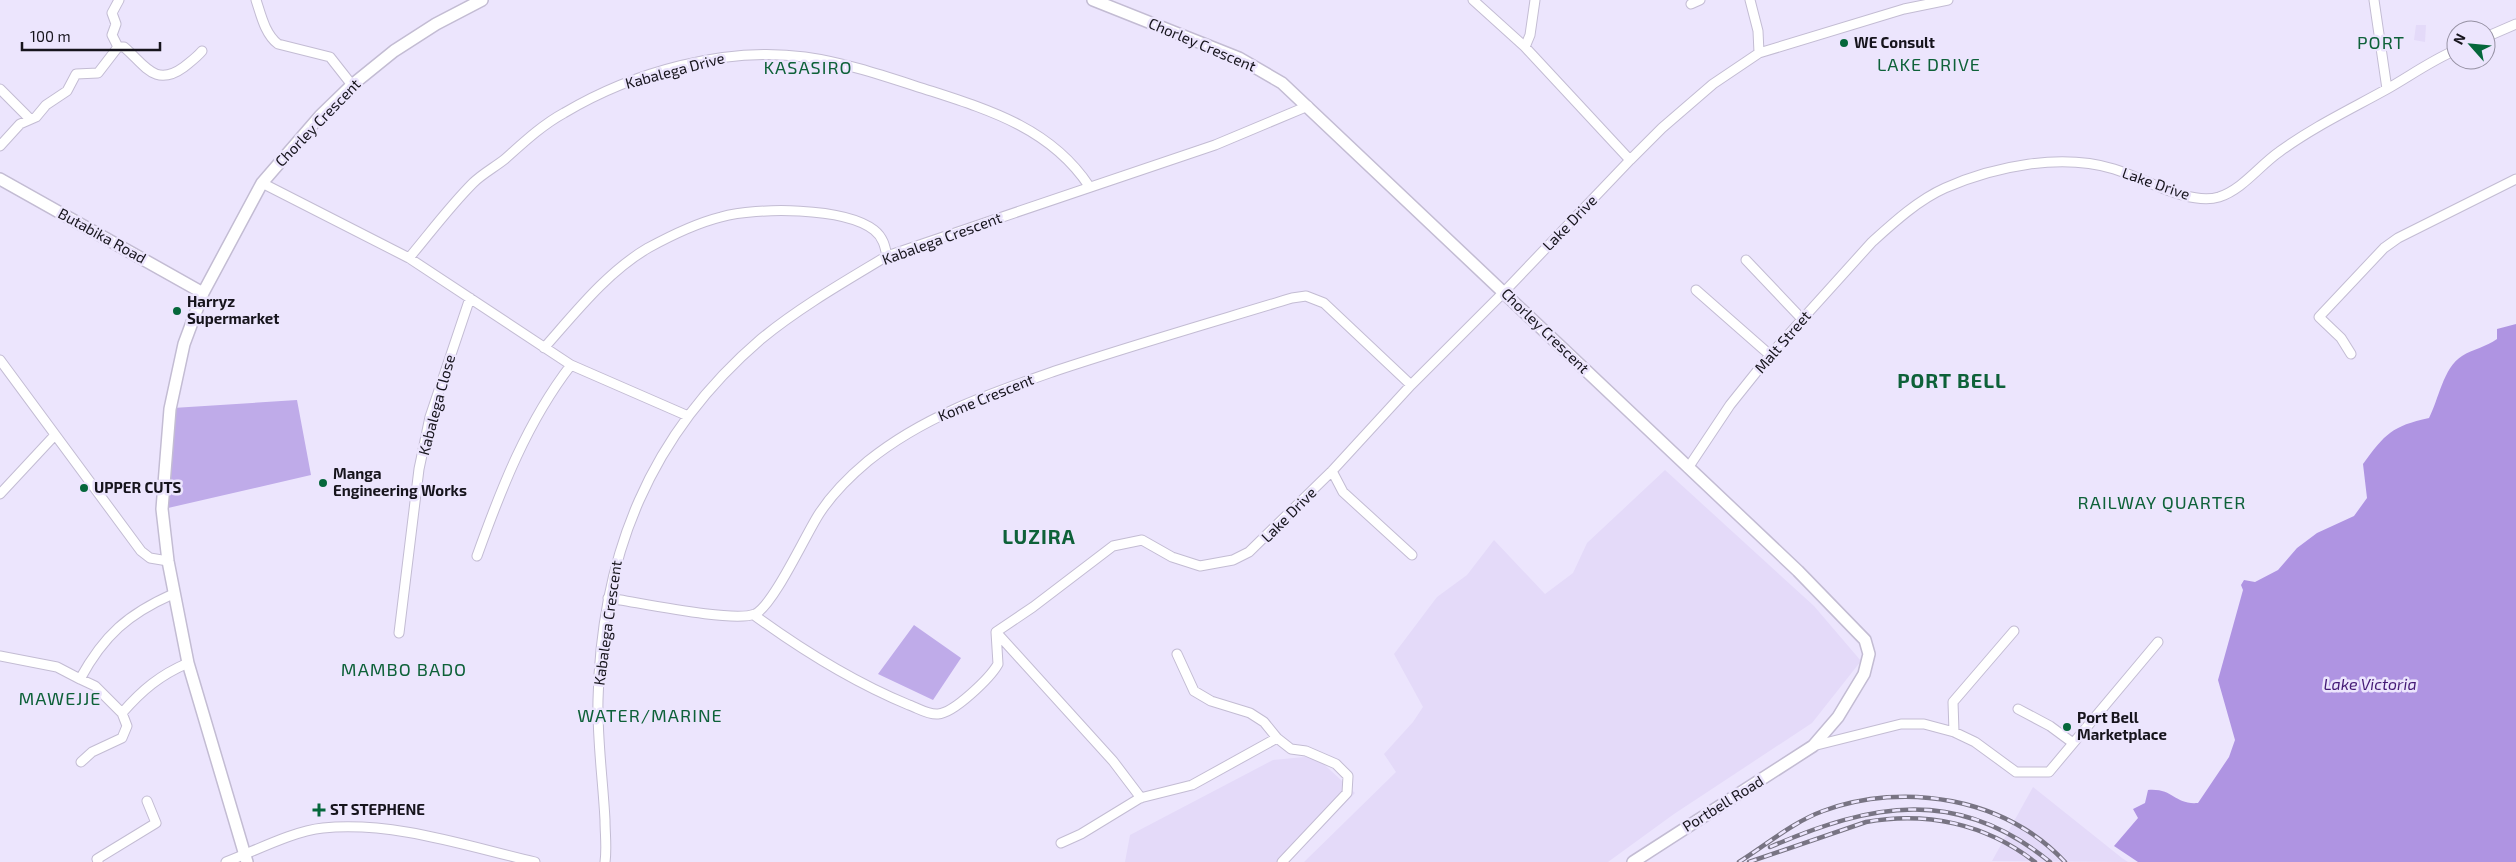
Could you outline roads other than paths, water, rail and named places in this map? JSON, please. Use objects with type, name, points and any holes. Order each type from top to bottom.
[{"type":"main road","name":"Chorley Crescent","points":[[246,858],[188,663],[168,561],[162,509],[170,409],[184,344],[203,293],[262,183],[320,116],[352,85],[394,51],[436,24],[482,0]]},
{"type":"main road","name":"Chorley Crescent","points":[[1093,0],[1239,58],[1282,83],[1798,571],[1862,635],[1867,644],[1868,654],[1864,674],[1838,717],[1813,746]]},
{"type":"main road","name":"Butabika Road","points":[[0,179],[203,293]]},
{"type":"main road","name":"Portbell Road","points":[[1633,862],[1813,746]]},
{"type":"street","points":[[118,47],[112,35],[116,24],[112,13],[119,0]]},
{"type":"street","points":[[256,0],[263,22],[272,40],[278,44],[330,57],[352,85]]},
{"type":"street","points":[[1473,0],[1525,47],[1630,160]]},
{"type":"street","points":[[1525,47],[1530,35],[1536,0]]},
{"type":"street","points":[[1691,4],[1700,0]]},
{"type":"street","points":[[1750,0],[1758,31],[1759,53]]},
{"type":"street","name":"Lake Drive","points":[[996,632],[1033,607],[1113,546],[1142,540],[1172,557],[1200,566],[1234,560],[1255,548],[1332,471],[1410,385],[1504,292],[1630,160],[1662,128],[1713,84],[1759,53],[1904,9],[1948,0]]},
{"type":"street","points":[[2374,0],[2387,89]]},
{"type":"street","points":[[2496,33],[2516,24]]},
{"type":"street","points":[[118,47],[124,47],[148,70],[160,76],[172,75],[196,58],[202,51]]},
{"type":"street","points":[[0,146],[20,124],[29,118],[36,117],[46,105],[67,91],[76,74],[98,73],[118,47]]},
{"type":"street","name":"Kabalega Drive","points":[[409,258],[474,182],[562,114],[618,86],[726,56],[756,54],[806,57],[879,74],[950,97],[1019,124],[1042,138],[1068,158],[1090,186]]},
{"type":"street","name":"Lake Drive","points":[[1890,226],[1945,188],[2013,168],[2053,161],[2072,162],[2113,169],[2194,198],[2217,198],[2240,185],[2279,152],[2339,114],[2446,56]]},
{"type":"street","points":[[0,89],[29,118]]},
{"type":"street","name":"Kabalega Crescent","points":[[605,862],[598,700],[608,598],[618,555],[643,492],[673,436],[688,416],[732,367],[773,330],[839,284],[888,256],[1215,145],[1308,106]]},
{"type":"street","points":[[2351,354],[2340,338],[2319,317],[2375,256],[2398,238],[2516,179]]},
{"type":"street","points":[[262,183],[409,258],[571,365],[688,416]]},
{"type":"street","points":[[544,348],[591,296],[617,272],[647,249],[690,228],[722,217],[777,211],[835,215],[872,229],[884,243],[888,256]]},
{"type":"street","name":"Malt Street","points":[[1688,468],[1730,405],[1770,354],[1890,226]]},
{"type":"street","points":[[1746,260],[1802,319]]},
{"type":"street","points":[[1696,290],[1770,354]]},
{"type":"street","name":"Kome Crescent","points":[[754,615],[769,600],[810,528],[835,493],[868,461],[939,416],[979,398],[1111,352],[1292,298],[1306,296],[1324,303],[1410,385]]},
{"type":"street","name":"Kabalega Close","points":[[399,633],[420,469],[430,417],[470,298]]},
{"type":"street","points":[[0,360],[54,436],[141,551],[150,558],[168,561]]},
{"type":"street","points":[[476,556],[513,461],[557,384],[571,365]]},
{"type":"street","points":[[0,494],[54,436]]},
{"type":"street","points":[[1332,471],[1343,492],[1412,555]]},
{"type":"street","points":[[80,679],[101,645],[114,631],[145,606],[173,594]]},
{"type":"street","points":[[608,598],[731,617],[754,615],[800,648],[860,683],[896,700],[937,714],[956,707],[997,666],[999,657],[996,632]]},
{"type":"street","points":[[1954,732],[1953,702],[2014,631]]},
{"type":"street","points":[[996,632],[1079,721],[1114,762],[1141,798]]},
{"type":"street","points":[[1813,746],[1901,724],[1924,724],[1954,732],[1975,742],[2016,772],[2048,772],[2158,642]]},
{"type":"street","points":[[1177,654],[1194,691],[1211,701],[1250,713],[1264,722],[1277,738],[1291,749],[1306,751],[1336,764],[1348,776],[1347,793],[1282,862]]},
{"type":"street","points":[[0,656],[57,667],[95,686],[122,713],[127,726],[122,738],[92,752],[81,762]]},
{"type":"street","points":[[122,713],[137,695],[161,676],[188,663]]},
{"type":"street","points":[[2018,709],[2050,726],[2073,743]]},
{"type":"street","points":[[1061,843],[1081,834],[1141,798],[1201,781],[1277,738]]},
{"type":"street","points":[[98,862],[97,859],[156,823],[147,801]]},
{"type":"street","points":[[226,862],[246,858],[314,830],[370,828],[412,833],[535,862]]},
{"type":"water","name":"Lake Victoria","points":[[2516,324],[2516,862],[2138,862],[2114,846],[2138,818],[2133,809],[2145,803],[2148,790],[2163,791],[2184,802],[2198,803],[2229,757],[2235,740],[2218,680],[2243,590],[2241,585],[2244,580],[2255,582],[2278,570],[2297,548],[2317,533],[2354,516],[2367,498],[2363,464],[2377,445],[2398,428],[2429,418],[2442,384],[2456,361],[2462,356],[2497,339],[2497,329]]},
{"type":"railway","points":[[1739,862],[1790,827],[1823,811],[1854,802],[1887,797],[1920,797],[1952,801],[1984,810],[2013,823],[2041,840],[2065,862]]},
{"type":"railway","points":[[1770,847],[1844,820],[1879,812],[1913,810],[1947,812],[1981,821],[2015,838],[2050,862]]},
{"type":"railway","points":[[1749,862],[1866,822],[1911,818],[1955,824],[1976,830],[1996,838],[2035,862]]},
{"type":"place","name":"WE Consult","points":[[1844,43]]},
{"type":"place","name":"Harryz Supermarket","points":[[177,311]]},
{"type":"place","name":"Manga Engineering Works","points":[[323,483]]},
{"type":"place","name":"UPPER CUTS","points":[[84,488]]},
{"type":"place","name":"Port Bell Marketplace","points":[[2067,727]]},
{"type":"place","name":"ST STEPHENE","points":[[319,810]]},
{"type":"district","name":"PORT","points":[[2381,43]]},
{"type":"district","name":"LAKE DRIVE","points":[[1929,65]]},
{"type":"district","name":"KASASIRO","points":[[808,68]]},
{"type":"district","name":"PORT BELL","points":[[1952,381]]},
{"type":"district","name":"RAILWAY QUARTER","points":[[2162,503]]},
{"type":"district","name":"LUZIRA","points":[[1039,537]]},
{"type":"district","name":"MAMBO BADO","points":[[404,670]]},
{"type":"district","name":"MAWEJJE","points":[[60,699]]},
{"type":"district","name":"WATER/MARINE","points":[[650,716]]}]
